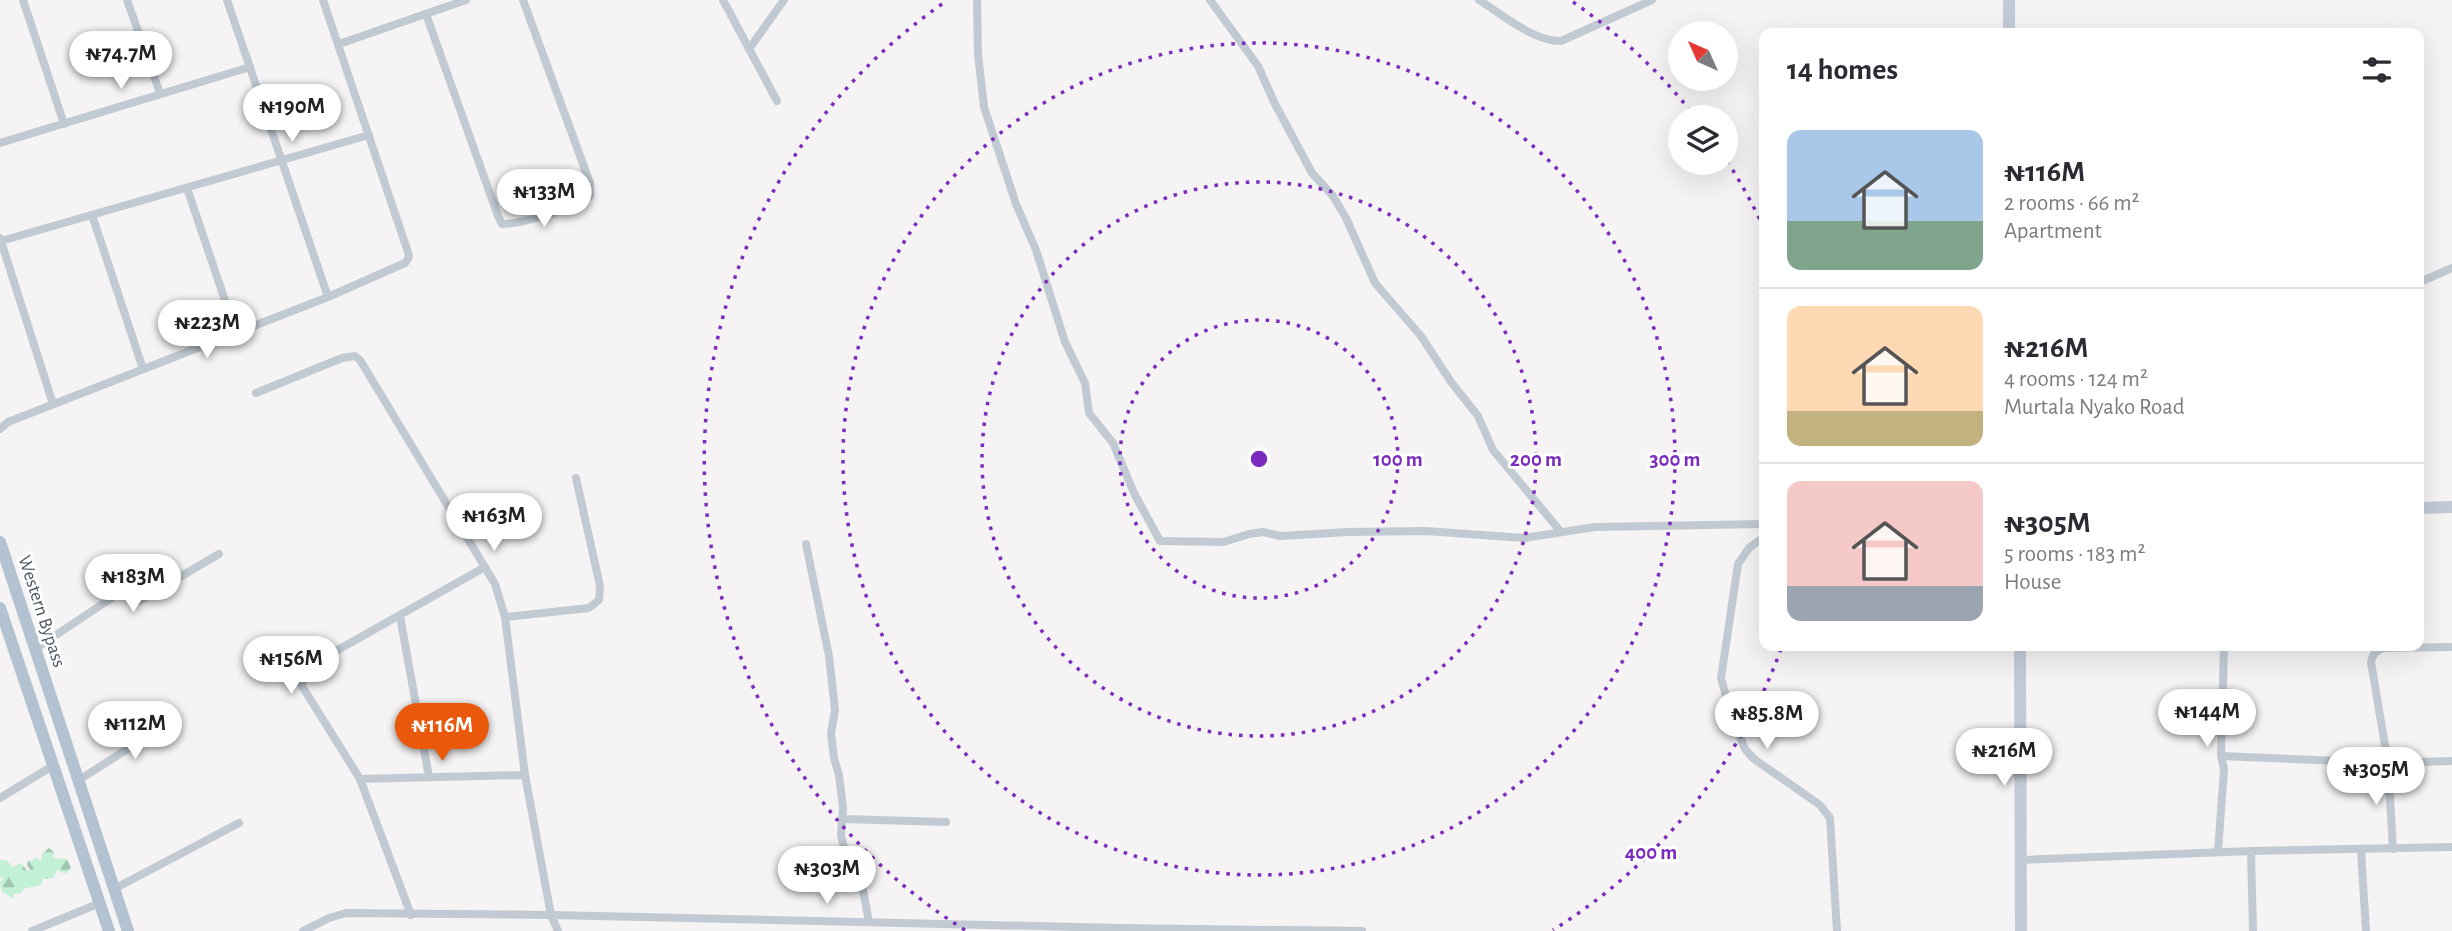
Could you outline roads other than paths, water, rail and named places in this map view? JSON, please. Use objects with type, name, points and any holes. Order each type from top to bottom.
[{"type":"main road","name":"Western Bypass","points":[[0,542],[128,931]]},
{"type":"main road","name":"Western Bypass","points":[[0,608],[109,931]]},
{"type":"street","points":[[23,0],[64,124]]},
{"type":"street","points":[[127,0],[160,93]]},
{"type":"street","points":[[227,0],[328,297]]},
{"type":"street","points":[[0,429],[8,422],[328,297],[398,267],[409,257],[323,0]]},
{"type":"street","points":[[339,44],[466,0]]},
{"type":"street","points":[[426,14],[502,224],[516,224],[580,203],[590,196],[590,183],[523,0]]},
{"type":"street","points":[[723,0],[777,101]]},
{"type":"street","points":[[749,49],[784,0]]},
{"type":"street","points":[[977,0],[978,54],[984,107],[1017,204],[1036,250],[1065,342],[1085,383],[1089,413],[1113,443],[1134,493],[1160,541],[1224,542],[1263,532],[1280,536],[1426,531],[1524,538],[1595,527],[1759,524]]},
{"type":"street","points":[[1210,0],[1258,66],[1312,173],[1333,197],[1346,218],[1375,283],[1421,336],[1451,382],[1478,416],[1493,450],[1561,532]]},
{"type":"street","points":[[1479,0],[1537,36],[1552,41],[1561,41],[1652,0]]},
{"type":"street","points":[[2008,0],[2009,28]]},
{"type":"street","points":[[0,143],[250,67]]},
{"type":"street","points":[[53,404],[1,239],[369,135]]},
{"type":"street","points":[[187,188],[236,333]]},
{"type":"street","points":[[92,215],[143,369]]},
{"type":"street","points":[[2424,280],[2452,268]]},
{"type":"street","points":[[256,393],[342,358],[355,356],[360,360],[495,584],[505,617],[525,775],[551,915],[558,931]]},
{"type":"street","points":[[505,617],[589,608],[599,600],[600,586],[576,478]]},
{"type":"street","points":[[2424,508],[2452,507]]},
{"type":"street","points":[[1759,541],[1749,548],[1738,564],[1721,678],[1745,749],[1754,759],[1820,805],[1830,818],[1837,931]]},
{"type":"street","points":[[806,544],[829,656],[835,710],[831,733],[839,775],[843,819],[841,836],[847,858],[863,890],[869,922]]},
{"type":"street","points":[[35,649],[122,591],[139,601],[219,554]]},
{"type":"street","points":[[411,915],[360,779],[302,686],[304,671],[485,567]]},
{"type":"street","points":[[400,617],[429,778]]},
{"type":"street","points":[[2424,647],[2452,647]]},
{"type":"street","points":[[2020,651],[2021,931]]},
{"type":"street","points":[[2218,852],[2224,769],[2221,756],[2224,651]]},
{"type":"street","points":[[2377,651],[2371,662],[2388,763],[2393,849]]},
{"type":"street","points":[[79,780],[176,718]]},
{"type":"street","points":[[2221,756],[2388,763],[2452,761]]},
{"type":"street","points":[[0,798],[54,765]]},
{"type":"street","points":[[360,779],[525,775]]},
{"type":"street","points":[[843,819],[946,822]]},
{"type":"street","points":[[114,889],[239,823]]},
{"type":"street","points":[[2021,860],[2452,847]]},
{"type":"street","points":[[2361,850],[2366,931]]},
{"type":"street","points":[[2251,851],[2253,931]]},
{"type":"street","points":[[32,931],[100,903]]},
{"type":"street","points":[[303,931],[328,918],[346,913],[551,915],[1120,929],[1362,931]]}]
